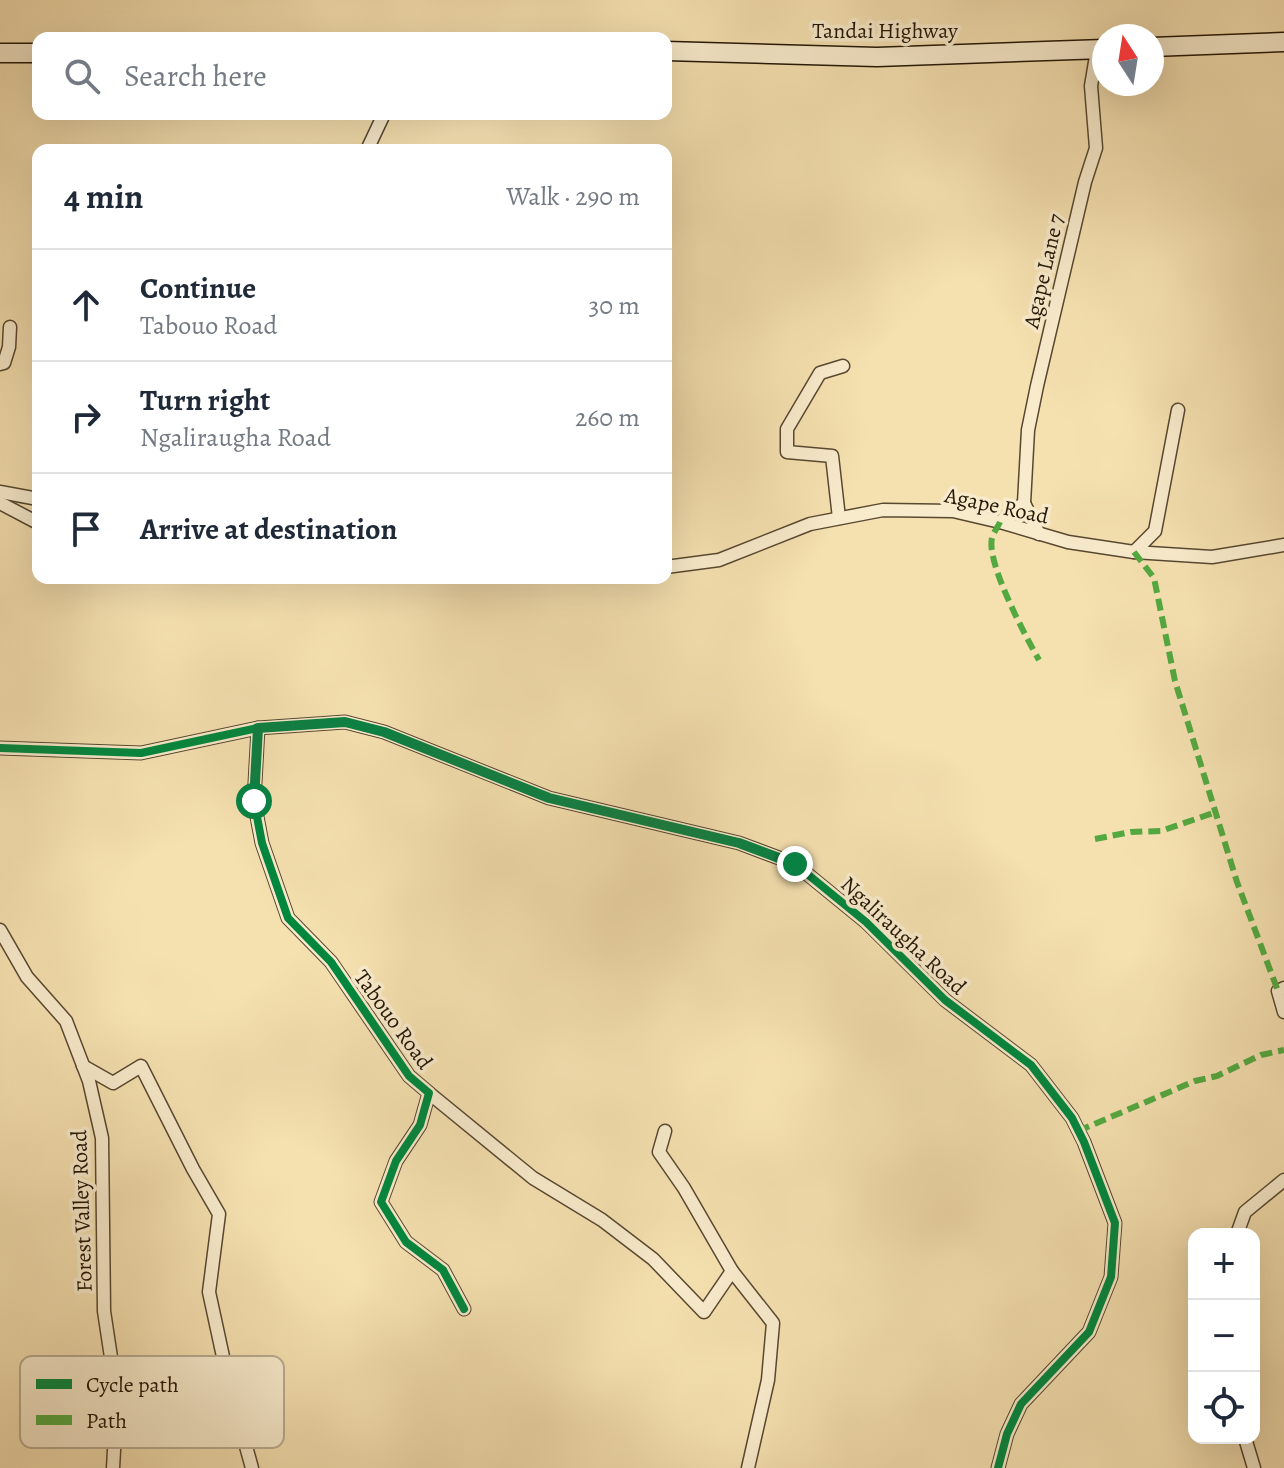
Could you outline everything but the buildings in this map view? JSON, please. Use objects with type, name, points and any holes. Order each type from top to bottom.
[{"type":"main road","points":[[1164,47],[1284,42]]},
{"type":"main road","name":"Tandai Highway","points":[[672,51],[877,57],[1092,50]]},
{"type":"main road","points":[[0,53],[32,53]]},
{"type":"street","name":"Agape Lane 7","points":[[1024,503],[1031,415],[1085,182],[1096,148],[1092,82]]},
{"type":"street","points":[[370,144],[381,120]]},
{"type":"street","points":[[0,364],[4,363],[9,347],[10,327]]},
{"type":"street","points":[[839,518],[832,456],[787,452],[787,429],[820,373],[843,366]]},
{"type":"street","points":[[1134,552],[1155,531],[1178,410]]},
{"type":"street","points":[[0,492],[32,498]]},
{"type":"street","points":[[0,503],[32,520]]},
{"type":"street","points":[[1000,522],[1024,503],[1039,534]]},
{"type":"street","name":"Agape Road","points":[[672,566],[719,560],[810,524],[883,510],[953,511],[1068,542],[1134,552],[1212,557],[1284,545]]},
{"type":"street","name":"Ngaliraugha Road","points":[[0,748],[141,753],[258,728],[345,722],[384,732],[549,798],[739,843],[795,864],[866,922],[945,1000],[1031,1065],[1072,1118],[1115,1223],[1111,1277],[1089,1332],[1021,1404],[1007,1434],[998,1468]]},
{"type":"street","name":"Tabouo Road","points":[[258,728],[254,801],[262,843],[288,918],[331,962],[409,1076],[429,1093],[420,1125],[396,1161],[381,1202],[406,1242],[443,1270],[464,1309]]},
{"type":"street","name":"Forest Valley Road","points":[[0,930],[27,977],[66,1021],[83,1066],[102,1138],[104,1311],[111,1356]]},
{"type":"street","points":[[1281,989],[1284,1012]]},
{"type":"street","points":[[83,1066],[113,1083],[141,1066],[219,1214],[209,1292],[223,1356]]},
{"type":"street","points":[[429,1093],[533,1178],[602,1220],[653,1259],[704,1312],[732,1271]]},
{"type":"street","points":[[665,1131],[659,1152],[684,1188],[732,1271],[773,1323],[768,1380],[748,1468]]},
{"type":"street","points":[[1239,1228],[1245,1212],[1284,1180]]},
{"type":"street","points":[[1247,1444],[1254,1468]]},
{"type":"street","name":"Forest Valley Road","points":[[113,1468],[114,1448]]},
{"type":"street","points":[[246,1448],[252,1468]]},
{"type":"marked path","points":[[1000,522],[992,538],[995,564],[1008,600],[1039,660]]},
{"type":"marked path","points":[[1134,552],[1154,578],[1175,681],[1237,882],[1278,991]]},
{"type":"marked path","points":[[1095,839],[1131,832],[1161,831],[1216,812]]},
{"type":"marked path","points":[[1078,1131],[1195,1081],[1217,1076],[1261,1055],[1284,1050]]},
{"type":"cycle path","points":[[0,748],[141,753],[258,728],[345,722],[384,732],[549,798],[739,843],[795,864],[866,922],[945,1000],[1031,1065],[1072,1118],[1115,1223],[1111,1277],[1089,1332],[1021,1404],[1007,1434],[998,1468]]},
{"type":"cycle path","points":[[258,728],[254,801],[262,843],[288,918],[331,962],[409,1076],[429,1093],[420,1125],[396,1161],[381,1202],[406,1242],[443,1270],[464,1309]]},
{"type":"route","points":[[254,801],[258,728],[345,722],[384,732],[549,798],[739,843],[795,864]]}]
